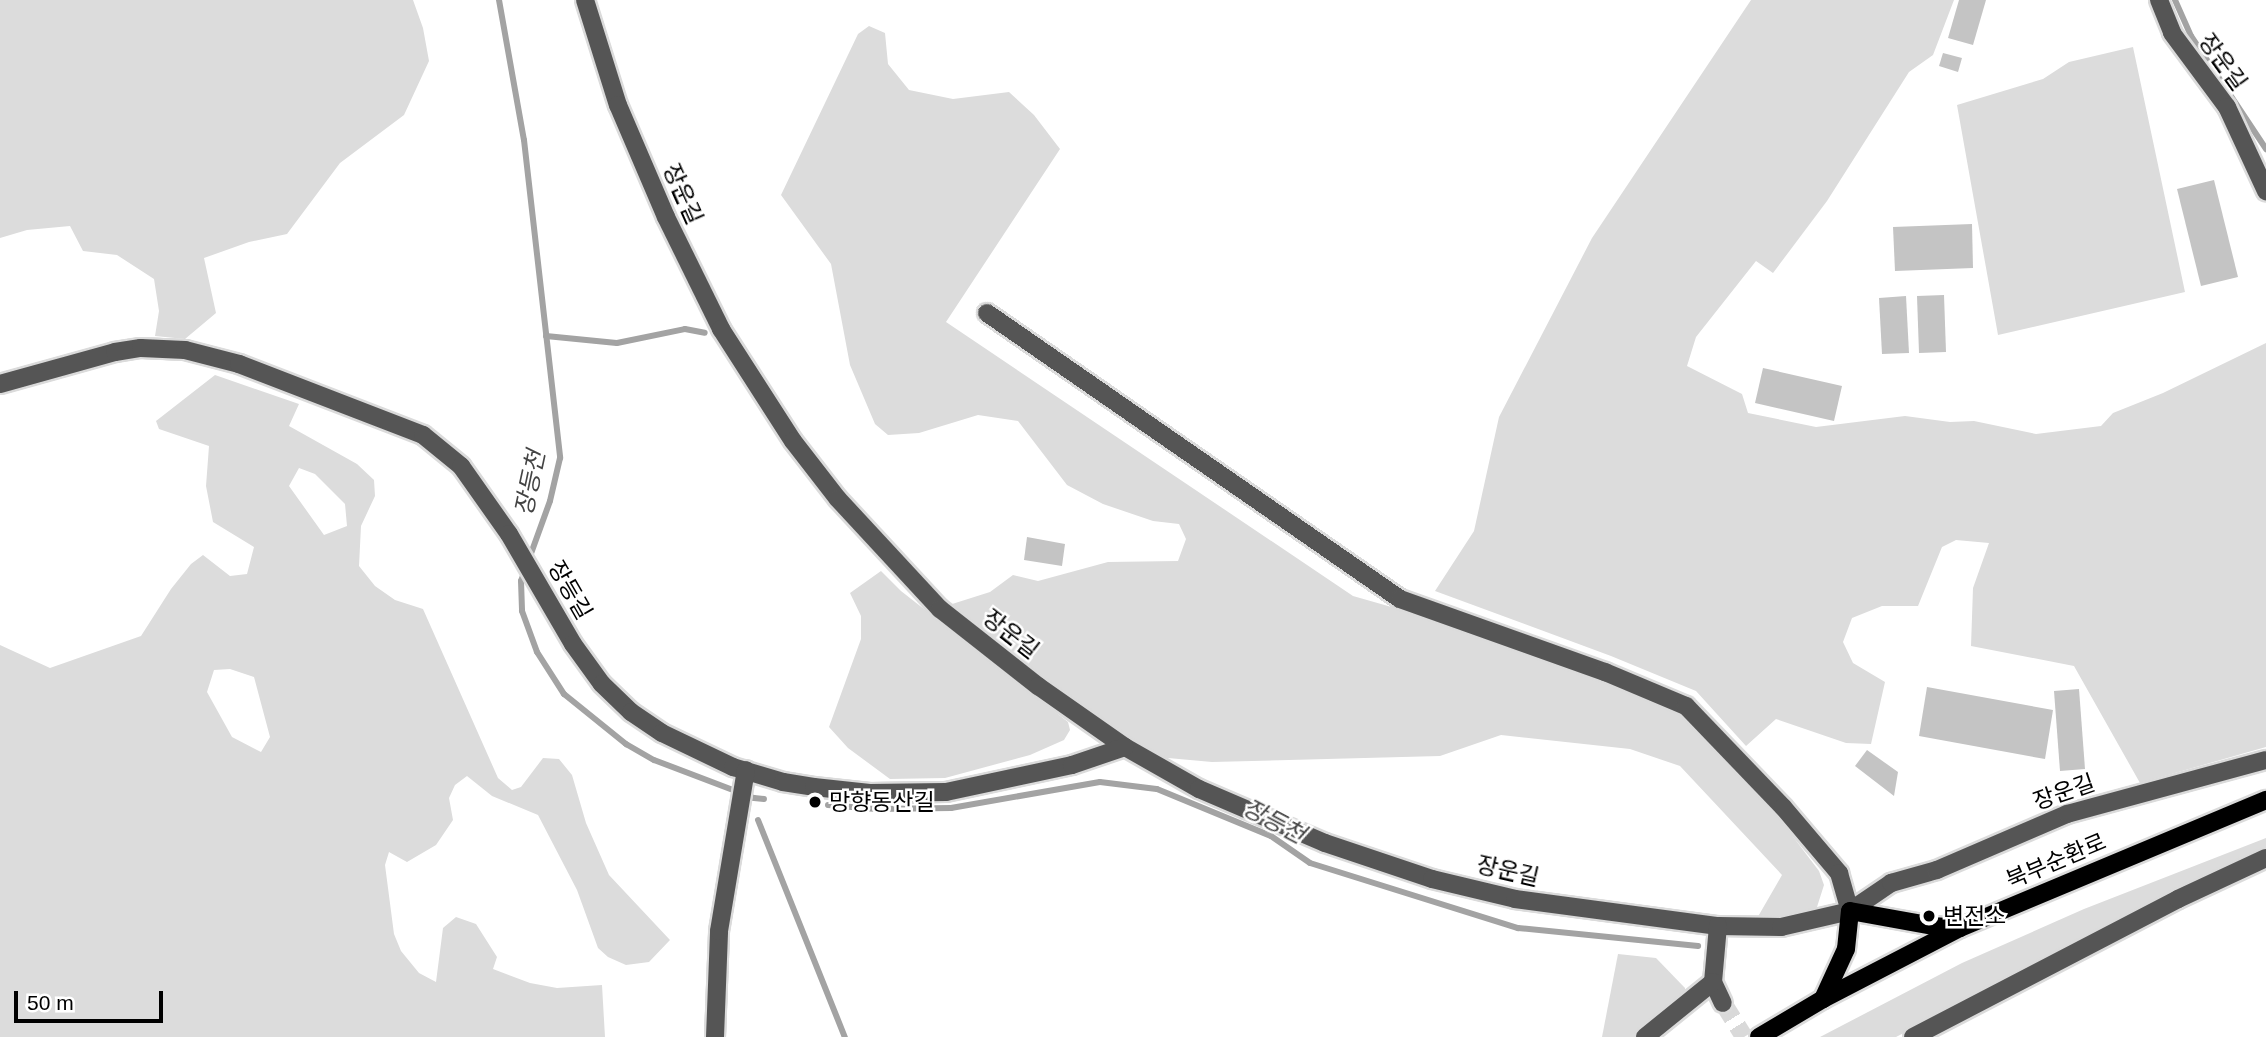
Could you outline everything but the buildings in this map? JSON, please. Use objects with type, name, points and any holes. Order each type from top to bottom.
[{"type":"main road","name":"북부순환로","points":[[1759,1037],[1823,999],[1960,928],[2266,800]]},
{"type":"main road","points":[[1823,999],[1846,949],[1850,911],[1933,926],[1960,928]]},
{"type":"street","name":"장운길","points":[[585,0],[618,105],[666,217],[721,329],[793,441],[838,499],[940,609],[1038,686],[1125,747],[1211,795],[1325,843],[1432,879],[1551,906],[1718,926],[1781,927],[1850,911],[1891,883],[1937,870],[2067,814],[2266,760]]},
{"type":"street","name":"장운길","points":[[2159,0],[2172,33],[2227,107],[2266,191]]},
{"type":"street","points":[[987,313],[1400,598],[1605,672],[1686,706],[1783,807],[1839,873],[1850,911]]},
{"type":"street","name":"장등길","points":[[0,384],[103,355],[141,348],[185,350],[239,364],[423,435],[461,466],[509,534],[580,654],[602,684],[631,712],[745,777],[870,793],[946,792],[1072,765],[1125,747]]},
{"type":"street","points":[[715,1037],[719,931],[745,777]]},
{"type":"street","points":[[1913,1037],[2178,899],[2266,859]]},
{"type":"street","points":[[1718,926],[1713,982],[1723,1003]]},
{"type":"street","points":[[1645,1037],[1713,982]]},
{"type":"shaded area","points":[[0,0],[413,0],[423,28],[429,61],[404,115],[340,163],[287,234],[249,242],[204,258],[216,313],[185,339],[155,336],[159,311],[154,279],[117,255],[83,251],[70,226],[27,230],[0,238]]},
{"type":"shaded area","points":[[1751,0],[1954,0],[1933,55],[1909,72],[1827,201],[1773,273],[1756,261],[1696,337],[1687,366],[1742,394],[1748,413],[1816,427],[1905,416],[1950,422],[1974,421],[2036,434],[2101,426],[2113,413],[2163,393],[2266,343],[2266,747],[2140,783],[2074,666],[1971,646],[1973,588],[1989,543],[1956,540],[1942,547],[1918,606],[1882,606],[1852,618],[1843,642],[1853,663],[1885,682],[1871,744],[1846,743],[1776,719],[1746,746],[1696,691],[1611,656],[1435,591],[1474,531],[1499,417],[1592,238]]},
{"type":"shaded area","points":[[869,26],[885,33],[888,64],[909,90],[953,99],[1009,92],[1034,115],[1060,149],[946,322],[1353,596],[1395,608],[1601,682],[1680,715],[1776,814],[1819,871],[1824,885],[1817,907],[1806,916],[1783,922],[1756,920],[1782,875],[1680,766],[1630,749],[1501,735],[1440,756],[1212,762],[1157,757],[1128,743],[949,605],[990,592],[1013,575],[1038,581],[1108,562],[1178,561],[1186,539],[1179,524],[1153,521],[1103,504],[1067,485],[1018,421],[978,415],[919,433],[888,435],[875,424],[850,365],[831,264],[781,195],[858,34]]},
{"type":"shaded area","points":[[2133,47],[2185,292],[1998,335],[1957,105],[2043,79],[2069,62]]},
{"type":"shaded area","points":[[215,375],[299,404],[289,426],[357,464],[374,480],[375,496],[361,526],[359,566],[375,586],[395,600],[423,609],[498,778],[512,790],[521,787],[543,758],[559,759],[572,775],[586,823],[609,875],[670,940],[649,962],[626,965],[608,957],[598,948],[577,890],[538,815],[492,796],[467,776],[455,785],[449,798],[453,820],[436,845],[407,862],[389,852],[385,865],[394,934],[401,951],[419,973],[436,982],[443,928],[456,917],[476,924],[497,957],[493,969],[530,983],[557,988],[602,985],[605,1037],[0,1037],[0,645],[50,668],[141,636],[171,589],[191,564],[203,555],[230,576],[247,574],[254,547],[213,522],[206,486],[209,446],[159,429],[156,421]],"holes":[[[299,468],[315,474],[345,504],[347,526],[324,535],[289,486]],[[230,669],[254,677],[270,737],[261,752],[232,737],[207,692],[214,670]]]},
{"type":"shaded area","points":[[881,571],[901,591],[1068,722],[1070,730],[1064,740],[1030,755],[945,778],[890,779],[848,748],[829,727],[861,639],[861,616],[850,593]]},
{"type":"shaded area","points":[[2266,838],[2266,851],[2127,917],[1896,1037],[1820,1037],[1962,963],[2084,909]]},
{"type":"shaded area","points":[[1618,954],[1656,958],[1685,988],[1685,997],[1635,1037],[1602,1037]]},
{"type":"waterway","name":"장등천","points":[[499,0],[524,140],[560,458],[550,501],[521,581],[522,611],[537,652],[564,694],[626,744],[654,760],[754,798],[764,799]]},
{"type":"waterway","points":[[2175,0],[2191,36],[2266,149]]},
{"type":"waterway","points":[[546,336],[617,343],[685,329],[705,333]]},
{"type":"waterway","name":"장등천","points":[[828,805],[876,809],[951,808],[1100,782],[1157,789],[1271,836],[1310,863],[1518,928],[1698,946]]},
{"type":"waterway","points":[[758,820],[845,1037]]},
{"type":"tunnel","points":[[1723,1003],[1744,1037]]},
{"type":"place","name":"망향동산길","points":[[815,802]]},
{"type":"place","name":"변전소","points":[[1929,916]]}]
